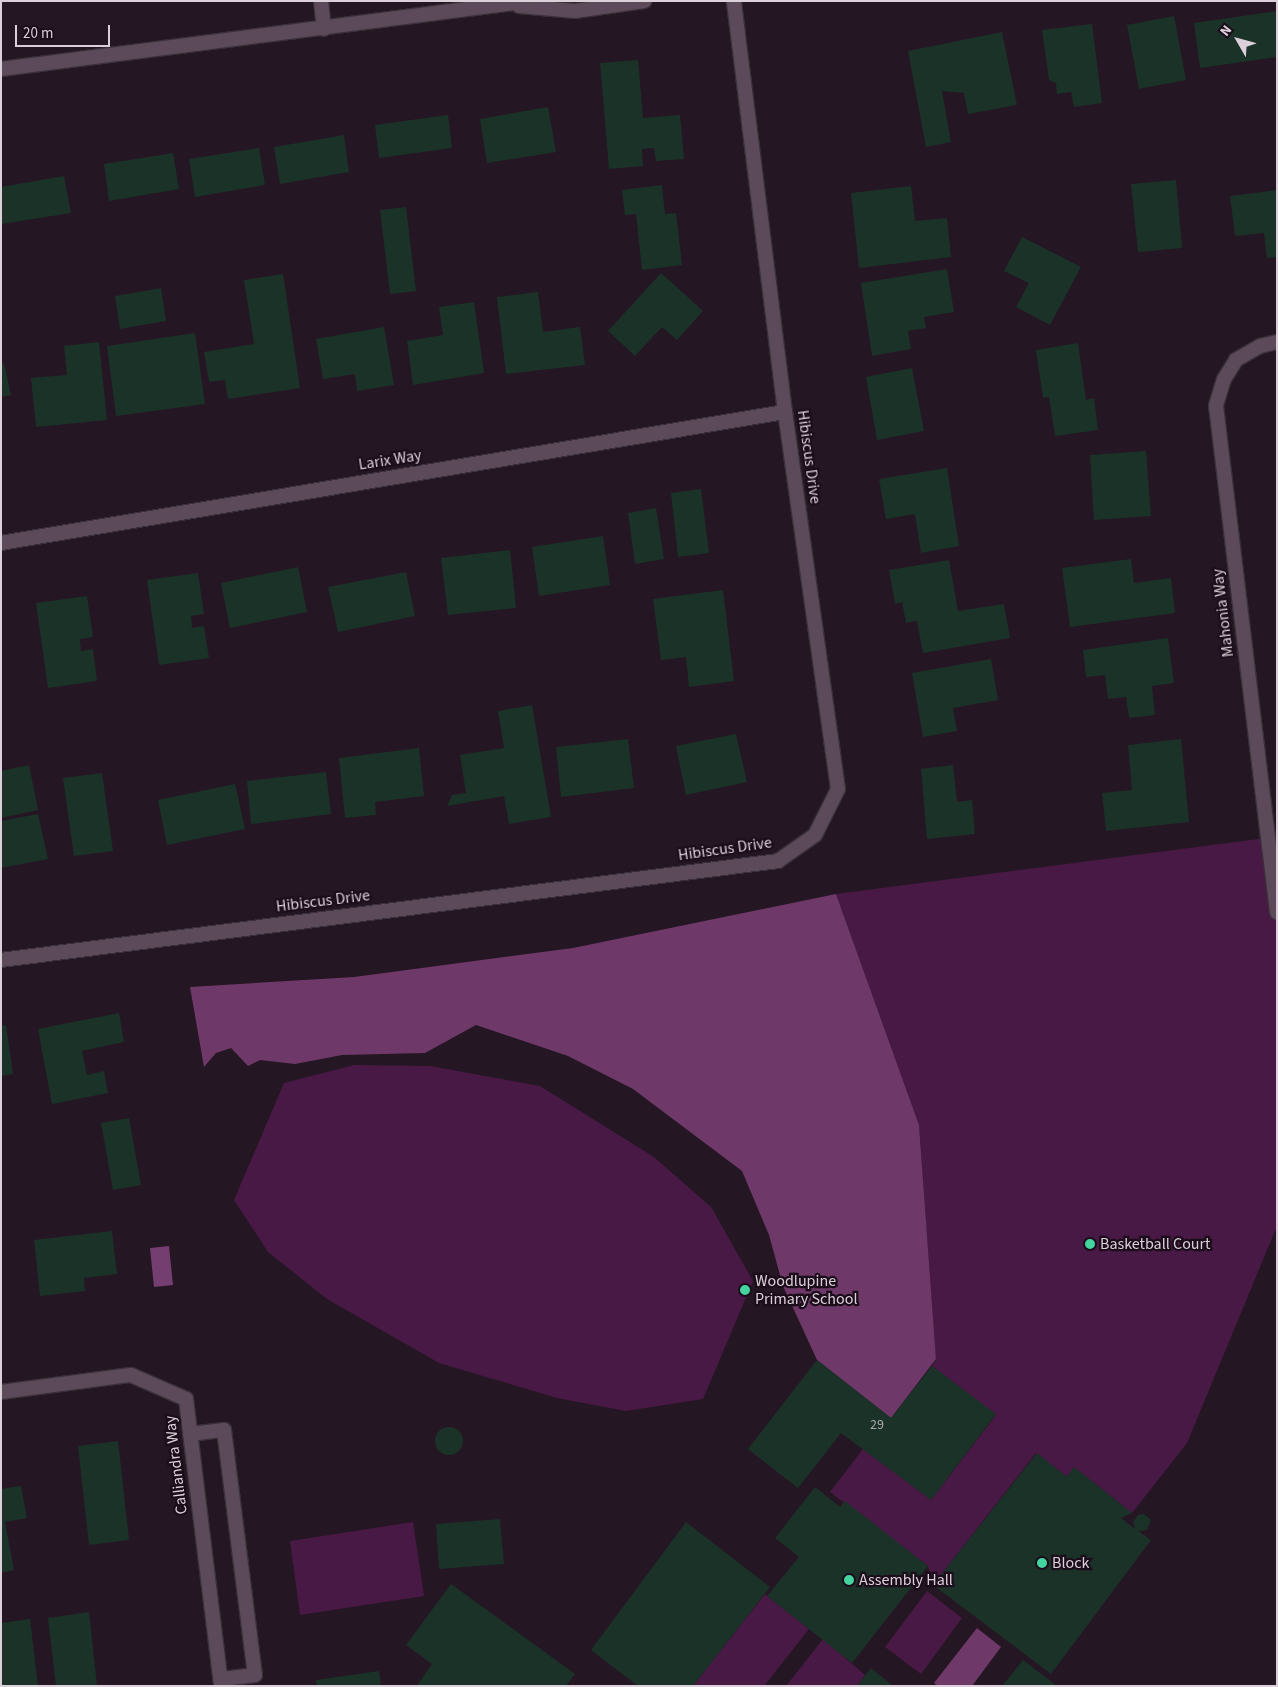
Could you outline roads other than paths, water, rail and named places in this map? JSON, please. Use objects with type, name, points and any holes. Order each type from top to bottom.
[{"type":"street","points":[[321,1],[324,29]]},
{"type":"street","points":[[1,69],[523,3],[575,11],[644,1]]},
{"type":"street","name":"Hibiscus Drive","points":[[1,960],[778,861],[815,835],[838,789],[784,412],[734,1]]},
{"type":"street","name":"Mahonia Way","points":[[1277,342],[1260,346],[1236,360],[1224,379],[1216,406],[1277,912]]},
{"type":"street","name":"Larix Way","points":[[1,543],[784,412]]},
{"type":"street","name":"Calliandra Way","points":[[1,1392],[131,1375],[186,1399],[220,1682]]},
{"type":"street","points":[[190,1434],[224,1430],[254,1665],[255,1675],[220,1682]]},
{"type":"place","name":"Basketball Court","points":[[1090,1244]]},
{"type":"place","name":"Woodlupine Primary School","points":[[745,1290]]},
{"type":"place","name":"Block","points":[[1042,1563]]},
{"type":"place","name":"Assembly Hall","points":[[849,1580]]}]
